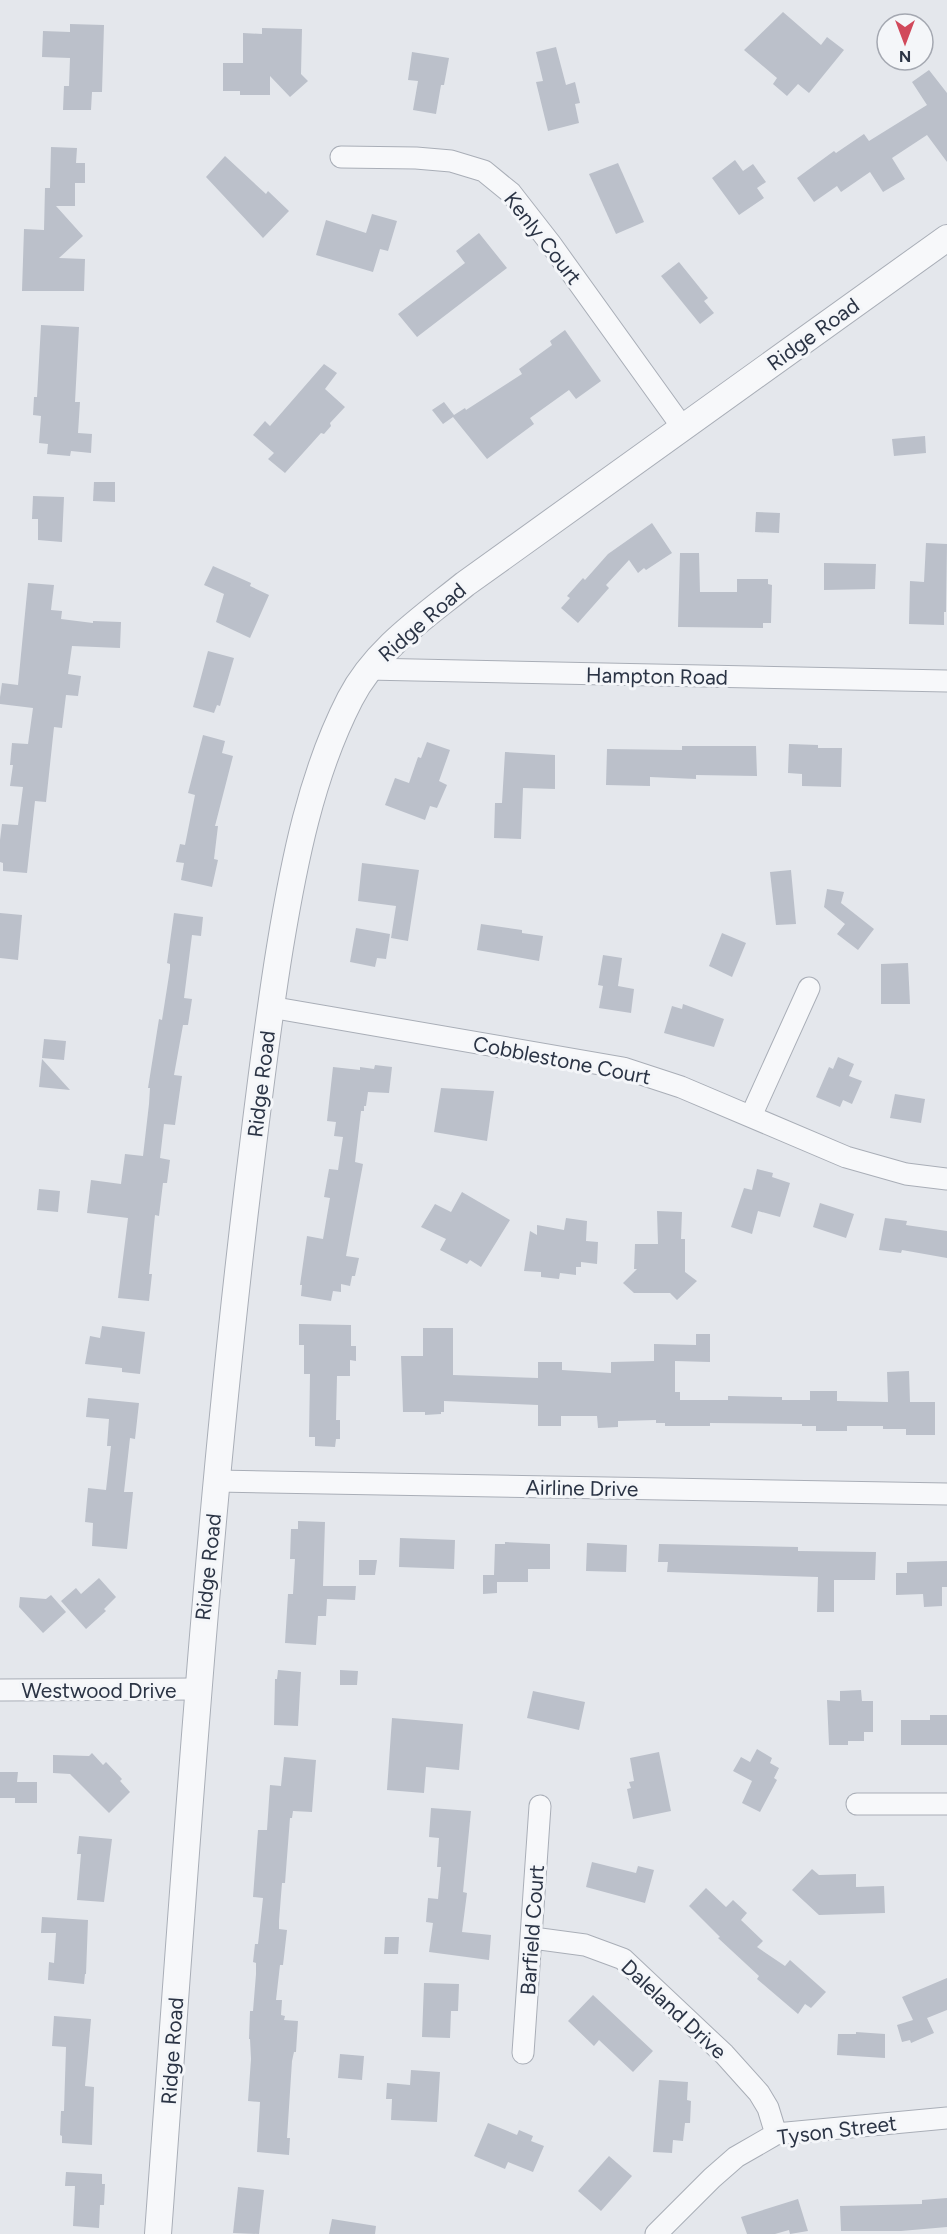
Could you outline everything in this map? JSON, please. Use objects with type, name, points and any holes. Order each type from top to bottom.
[{"type":"street","name":"Kenly Court","points":[[340,157],[451,161],[484,171],[511,193],[544,235],[683,428]]},
{"type":"street","name":"Ridge Road","points":[[158,2234],[197,1689],[225,1389],[270,1007],[296,854],[328,747],[351,696],[367,669],[400,636],[465,584],[947,237]]},
{"type":"street","name":"Hampton Road","points":[[367,669],[947,681]]},
{"type":"street","points":[[751,1116],[809,988]]},
{"type":"street","name":"Cobblestone Court","points":[[270,1007],[623,1068],[681,1087],[854,1160],[906,1174],[947,1179]]},
{"type":"street","name":"Airline Drive","points":[[217,1481],[947,1494]]},
{"type":"street","name":"Westwood Drive","points":[[0,1690],[197,1689]]},
{"type":"street","points":[[857,1804],[947,1804]]},
{"type":"street","name":"Barfield Court","points":[[523,2054],[533,1938],[540,1806]]},
{"type":"street","name":"Daleland Drive","points":[[533,1938],[585,1945],[623,1959],[724,2054],[759,2093],[768,2108],[776,2134]]},
{"type":"street","name":"Tyson Street","points":[[656,2234],[736,2157],[776,2134],[947,2118]]},
{"type":"building","points":[[783,12],[821,45],[827,37],[844,50],[809,93],[798,84],[787,96],[773,84],[777,78],[744,50]]},
{"type":"building","points":[[70,24],[104,25],[102,92],[92,92],[91,110],[63,110],[64,86],[69,86],[70,58],[42,57],[43,31],[70,32]]},
{"type":"building","points":[[262,28],[302,29],[301,74],[308,81],[290,97],[270,76],[270,95],[240,95],[240,91],[223,91],[223,63],[243,63],[243,33],[262,34]]},
{"type":"building","points":[[556,47],[566,85],[575,82],[580,103],[575,104],[579,123],[548,131],[536,82],[543,81],[536,52]]},
{"type":"building","points":[[412,52],[449,58],[436,114],[413,110],[418,81],[408,80]]},
{"type":"building","points":[[926,72],[931,72],[947,93],[947,162],[927,135],[892,158],[905,179],[883,192],[870,172],[841,192],[837,186],[814,202],[797,178],[834,151],[836,153],[864,134],[869,141],[927,105],[912,82]]},
{"type":"building","points":[[51,147],[77,148],[76,163],[85,163],[85,183],[75,183],[75,206],[56,206],[83,236],[59,258],[85,259],[84,291],[22,291],[24,229],[44,230],[45,188],[50,188]]},
{"type":"building","points":[[225,156],[266,194],[268,191],[289,211],[263,238],[206,177]]},
{"type":"building","points":[[735,160],[743,171],[753,164],[766,182],[757,188],[764,198],[739,215],[712,178]]},
{"type":"building","points":[[618,163],[644,222],[616,234],[589,174]]},
{"type":"building","points":[[372,214],[397,221],[388,251],[380,249],[373,272],[316,255],[326,220],[366,233]]},
{"type":"building","points":[[479,233],[507,268],[417,337],[398,314],[465,263],[456,251]]},
{"type":"building","points":[[679,262],[708,298],[704,301],[714,313],[700,324],[661,276]]},
{"type":"building","points":[[41,325],[79,327],[75,402],[80,402],[78,433],[92,434],[91,453],[71,451],[70,456],[47,454],[48,444],[39,443],[41,416],[33,415],[34,397],[37,397]]},
{"type":"building","points":[[565,330],[601,381],[576,399],[569,390],[530,418],[534,424],[487,459],[453,417],[443,424],[432,410],[444,402],[454,415],[465,408],[466,410],[522,374],[519,369],[552,345],[550,341]]},
{"type":"building","points":[[324,364],[337,373],[325,389],[345,407],[330,423],[331,426],[324,434],[321,433],[285,473],[268,459],[274,453],[253,435],[265,421],[270,426]]},
{"type":"building","points":[[925,436],[926,453],[894,456],[892,439]]},
{"type":"building","points":[[94,482],[115,482],[115,502],[93,501]]},
{"type":"building","points":[[33,496],[64,497],[62,542],[38,540],[38,519],[32,519]]},
{"type":"building","points":[[756,512],[780,513],[779,533],[755,532]]},
{"type":"building","points":[[652,523],[672,553],[638,573],[629,560],[606,585],[609,588],[578,623],[561,608],[570,598],[567,596],[608,554]]},
{"type":"building","points":[[926,543],[947,544],[944,625],[909,624],[910,581],[924,582]]},
{"type":"building","points":[[680,553],[699,553],[700,592],[737,592],[737,579],[768,579],[768,584],[772,585],[771,623],[763,623],[763,628],[678,627]]},
{"type":"building","points":[[824,563],[876,564],[875,589],[824,590]]},
{"type":"building","points":[[213,566],[251,583],[250,586],[269,595],[250,638],[216,622],[224,594],[204,585]]},
{"type":"building","points":[[28,583],[54,585],[51,610],[62,611],[61,619],[93,623],[93,621],[121,622],[120,648],[72,646],[68,674],[81,676],[78,696],[66,695],[62,728],[54,727],[46,802],[35,801],[27,873],[3,871],[3,863],[0,862],[0,840],[2,824],[18,825],[23,787],[10,786],[13,765],[10,765],[12,743],[28,744],[33,708],[0,704],[0,697],[2,683],[18,685]]},
{"type":"building","points":[[208,651],[234,658],[220,706],[217,705],[214,713],[193,707]]},
{"type":"building","points":[[203,735],[225,741],[222,753],[233,756],[215,826],[218,826],[214,859],[218,860],[212,887],[181,880],[184,863],[176,862],[180,844],[185,845],[195,795],[188,793]]},
{"type":"building","points":[[427,742],[450,750],[439,781],[447,785],[437,808],[430,806],[425,820],[385,805],[395,778],[409,783],[418,757],[421,758]]},
{"type":"building","points":[[789,744],[818,745],[818,748],[842,748],[841,787],[802,786],[802,774],[788,773]]},
{"type":"building","points":[[682,746],[756,746],[757,776],[696,775],[696,779],[650,777],[650,786],[606,785],[607,749],[682,750]]},
{"type":"building","points":[[505,752],[555,755],[555,789],[523,788],[521,839],[494,838],[495,803],[502,803]]},
{"type":"building","points":[[362,863],[419,870],[408,941],[391,938],[396,906],[358,901]]},
{"type":"building","points":[[791,870],[796,924],[776,925],[770,872]]},
{"type":"building","points":[[827,889],[844,892],[841,903],[874,929],[858,950],[837,934],[845,924],[824,907]]},
{"type":"building","points":[[0,913],[22,915],[18,960],[0,958]]},
{"type":"building","points":[[174,913],[203,917],[201,936],[192,935],[184,998],[192,999],[188,1025],[183,1025],[174,1075],[182,1076],[175,1125],[164,1124],[160,1158],[170,1160],[167,1183],[163,1183],[159,1216],[155,1215],[149,1274],[152,1274],[149,1301],[118,1298],[128,1218],[87,1213],[91,1180],[121,1184],[125,1154],[143,1156],[149,1104],[150,1088],[148,1088],[170,969],[170,964],[167,963]]},
{"type":"building","points":[[481,924],[522,930],[522,933],[543,936],[539,961],[477,950]]},
{"type":"building","points":[[356,928],[390,934],[386,959],[377,958],[375,967],[350,962]]},
{"type":"building","points":[[722,933],[746,943],[732,977],[709,966]]},
{"type":"building","points":[[603,955],[622,958],[618,986],[634,989],[631,1013],[599,1008],[603,986],[598,985]]},
{"type":"building","points":[[908,963],[910,1004],[881,1004],[881,964]]},
{"type":"building","points":[[683,1004],[724,1019],[714,1047],[664,1033],[672,1006],[682,1009]]},
{"type":"building","points":[[44,1039],[66,1041],[64,1060],[42,1058]]},
{"type":"building","points":[[838,1057],[854,1064],[849,1076],[862,1081],[852,1104],[843,1100],[840,1107],[816,1097],[829,1067],[833,1069]]},
{"type":"building","points":[[42,1059],[70,1090],[39,1087]]},
{"type":"building","points":[[375,1065],[392,1067],[389,1093],[368,1092],[366,1106],[364,1106],[364,1111],[361,1111],[355,1162],[363,1164],[346,1256],[359,1258],[355,1276],[352,1276],[350,1286],[341,1284],[341,1292],[333,1291],[331,1301],[301,1296],[302,1285],[300,1285],[307,1236],[323,1239],[330,1198],[324,1197],[329,1169],[338,1170],[343,1137],[334,1136],[336,1122],[327,1121],[333,1067],[360,1070],[360,1067],[374,1069]]},
{"type":"building","points":[[441,1088],[494,1091],[487,1141],[434,1132]]},
{"type":"building","points":[[895,1094],[925,1099],[921,1123],[890,1118]]},
{"type":"building","points":[[757,1169],[773,1173],[772,1177],[790,1183],[780,1217],[758,1211],[752,1234],[731,1227],[744,1188],[752,1190]]},
{"type":"building","points":[[39,1189],[60,1191],[58,1212],[37,1210]]},
{"type":"building","points":[[462,1192],[510,1220],[481,1267],[470,1260],[467,1264],[440,1250],[446,1239],[421,1227],[435,1204],[451,1212]]},
{"type":"building","points":[[820,1203],[854,1214],[846,1238],[813,1227]]},
{"type":"building","points":[[657,1211],[682,1212],[681,1239],[685,1239],[685,1272],[697,1281],[677,1300],[670,1293],[634,1293],[623,1283],[637,1269],[634,1269],[635,1244],[658,1244]]},
{"type":"building","points":[[566,1218],[587,1221],[586,1241],[598,1242],[597,1264],[581,1262],[581,1267],[576,1267],[576,1275],[560,1273],[559,1279],[541,1277],[541,1272],[524,1271],[530,1231],[537,1235],[537,1225],[564,1230]]},
{"type":"building","points":[[885,1218],[907,1221],[906,1225],[947,1231],[947,1258],[902,1250],[901,1253],[879,1250]]},
{"type":"building","points":[[299,1324],[351,1325],[351,1346],[356,1346],[356,1361],[350,1360],[350,1376],[337,1376],[336,1420],[340,1420],[340,1439],[336,1439],[335,1447],[315,1446],[315,1437],[309,1437],[310,1374],[304,1374],[304,1345],[299,1345]]},
{"type":"building","points":[[102,1326],[145,1332],[140,1374],[122,1372],[122,1368],[85,1364],[90,1336],[100,1338]]},
{"type":"building","points":[[423,1328],[453,1328],[453,1375],[538,1378],[538,1362],[562,1362],[562,1370],[611,1373],[611,1362],[654,1361],[654,1344],[696,1345],[696,1334],[710,1334],[710,1362],[675,1361],[675,1392],[680,1392],[680,1400],[728,1400],[728,1396],[810,1400],[810,1391],[837,1391],[837,1401],[888,1402],[887,1372],[909,1371],[910,1402],[935,1402],[935,1435],[906,1435],[906,1429],[883,1429],[883,1426],[847,1426],[847,1431],[816,1431],[816,1426],[802,1426],[802,1424],[710,1423],[710,1426],[665,1426],[665,1423],[656,1423],[656,1420],[618,1421],[618,1427],[598,1428],[597,1416],[561,1416],[561,1426],[538,1426],[538,1405],[444,1401],[444,1412],[441,1414],[425,1415],[425,1412],[403,1412],[401,1356],[423,1356]]},
{"type":"building","points":[[88,1398],[139,1403],[135,1439],[130,1438],[124,1492],[133,1492],[127,1549],[92,1546],[93,1523],[85,1522],[88,1488],[106,1490],[111,1446],[107,1446],[109,1419],[86,1417]]},
{"type":"building","points":[[298,1521],[325,1522],[323,1586],[356,1586],[355,1600],[327,1599],[326,1616],[318,1616],[316,1645],[285,1643],[288,1594],[293,1594],[295,1559],[290,1559],[291,1529],[298,1529]]},
{"type":"building","points":[[400,1538],[455,1540],[454,1569],[399,1567]]},
{"type":"building","points":[[505,1542],[550,1544],[550,1569],[528,1569],[528,1582],[497,1582],[497,1593],[483,1594],[483,1575],[494,1575],[495,1544],[505,1544]]},
{"type":"building","points":[[587,1543],[627,1545],[626,1572],[586,1571]]},
{"type":"building","points":[[659,1544],[798,1547],[798,1551],[876,1552],[875,1580],[834,1580],[834,1612],[817,1612],[818,1577],[667,1572],[668,1562],[658,1562]]},
{"type":"building","points":[[359,1560],[377,1560],[375,1575],[359,1575]]},
{"type":"building","points":[[947,1561],[947,1587],[942,1587],[942,1606],[924,1607],[923,1594],[896,1595],[896,1573],[907,1573],[907,1562]]},
{"type":"building","points":[[99,1578],[116,1597],[104,1609],[106,1611],[86,1629],[61,1601],[76,1588],[81,1594]]},
{"type":"building","points":[[51,1595],[66,1612],[43,1633],[19,1607],[20,1597],[46,1599]]},
{"type":"building","points":[[278,1670],[301,1672],[298,1726],[274,1725],[275,1679],[277,1679]]},
{"type":"building","points":[[340,1670],[358,1671],[357,1685],[340,1685]]},
{"type":"building","points":[[861,1690],[862,1701],[873,1701],[873,1732],[864,1732],[864,1741],[848,1741],[848,1745],[829,1745],[827,1700],[840,1701],[840,1691]]},
{"type":"building","points":[[533,1691],[585,1702],[579,1730],[527,1718]]},
{"type":"building","points":[[930,1715],[947,1715],[947,1745],[901,1745],[901,1720],[930,1720]]},
{"type":"building","points":[[392,1718],[463,1724],[459,1770],[426,1767],[424,1793],[387,1790]]},
{"type":"building","points":[[757,1749],[772,1758],[770,1763],[779,1768],[774,1778],[777,1780],[760,1812],[742,1803],[752,1781],[733,1771],[741,1757],[750,1762]]},
{"type":"building","points":[[659,1752],[671,1811],[633,1819],[627,1789],[631,1788],[629,1782],[634,1781],[630,1758]]},
{"type":"building","points":[[92,1753],[103,1765],[106,1762],[122,1779],[120,1781],[130,1792],[109,1813],[70,1774],[53,1773],[53,1755],[89,1756]]},
{"type":"building","points":[[284,1757],[316,1760],[312,1812],[293,1811],[292,1818],[290,1818],[285,1883],[282,1883],[279,1921],[279,1929],[287,1930],[276,2000],[282,2000],[281,2015],[285,2016],[284,2020],[298,2021],[296,2052],[294,2052],[292,2061],[287,2138],[290,2138],[289,2155],[257,2152],[260,2102],[248,2101],[251,2059],[250,2011],[253,2011],[256,1974],[256,1963],[253,1962],[255,1944],[258,1944],[263,1898],[253,1897],[258,1830],[267,1830],[270,1785],[281,1786]]},
{"type":"building","points":[[0,1772],[18,1772],[17,1782],[37,1782],[37,1803],[15,1803],[15,1798],[0,1798]]},
{"type":"building","points":[[431,1808],[471,1811],[463,1892],[467,1893],[462,1932],[491,1935],[489,1960],[429,1952],[433,1923],[426,1922],[428,1898],[438,1899],[441,1867],[437,1867],[439,1838],[429,1837]]},
{"type":"building","points":[[79,1836],[112,1839],[104,1902],[77,1900],[81,1854],[77,1854]]},
{"type":"building","points":[[592,1862],[636,1873],[638,1866],[654,1870],[645,1903],[586,1887]]},
{"type":"building","points":[[812,1869],[819,1875],[856,1874],[856,1887],[884,1886],[885,1913],[819,1915],[792,1890]]},
{"type":"building","points":[[706,1888],[726,1907],[733,1900],[747,1913],[741,1920],[763,1941],[757,1947],[785,1966],[790,1960],[826,1992],[811,2008],[805,2004],[798,2014],[757,1979],[759,1976],[718,1938],[720,1937],[689,1906]]},
{"type":"building","points":[[42,1917],[88,1920],[84,1984],[48,1980],[49,1962],[54,1963],[56,1933],[41,1933]]},
{"type":"building","points":[[385,1937],[399,1937],[398,1954],[384,1954]]},
{"type":"building","points":[[947,1978],[947,2010],[927,2018],[934,2033],[911,2043],[910,2040],[902,2042],[897,2025],[913,2020],[902,1997]]},
{"type":"building","points":[[424,1983],[459,1984],[458,2011],[451,2011],[450,2038],[422,2037]]},
{"type":"building","points":[[593,1995],[653,2051],[633,2072],[599,2040],[594,2046],[568,2021]]},
{"type":"building","points":[[54,2016],[91,2019],[85,2086],[94,2087],[92,2145],[62,2143],[61,2111],[64,2111],[66,2047],[52,2046]]},
{"type":"building","points":[[856,2032],[885,2034],[885,2058],[837,2055],[838,2034],[856,2034]]},
{"type":"building","points":[[340,2054],[364,2056],[362,2080],[338,2078]]},
{"type":"building","points":[[411,2070],[440,2072],[437,2122],[391,2120],[392,2099],[386,2099],[387,2083],[410,2085]]},
{"type":"building","points":[[659,2080],[688,2082],[687,2100],[691,2101],[690,2123],[685,2123],[683,2141],[673,2140],[672,2153],[653,2152]]},
{"type":"building","points":[[488,2123],[517,2135],[519,2130],[533,2136],[531,2141],[544,2146],[533,2172],[508,2162],[505,2169],[474,2156]]},
{"type":"building","points":[[609,2156],[632,2176],[601,2211],[578,2191]]},
{"type":"building","points":[[66,2172],[102,2174],[102,2184],[105,2184],[104,2205],[100,2205],[99,2228],[73,2226],[75,2186],[65,2186]]},
{"type":"building","points":[[238,2187],[264,2190],[259,2234],[233,2233]]},
{"type":"building","points":[[947,2198],[947,2227],[901,2231],[841,2231],[840,2206],[922,2204],[922,2200]]},
{"type":"building","points":[[798,2199],[808,2231],[790,2234],[789,2230],[775,2234],[747,2234],[741,2217]]},
{"type":"building","points":[[332,2219],[376,2226],[375,2234],[329,2234]]}]
